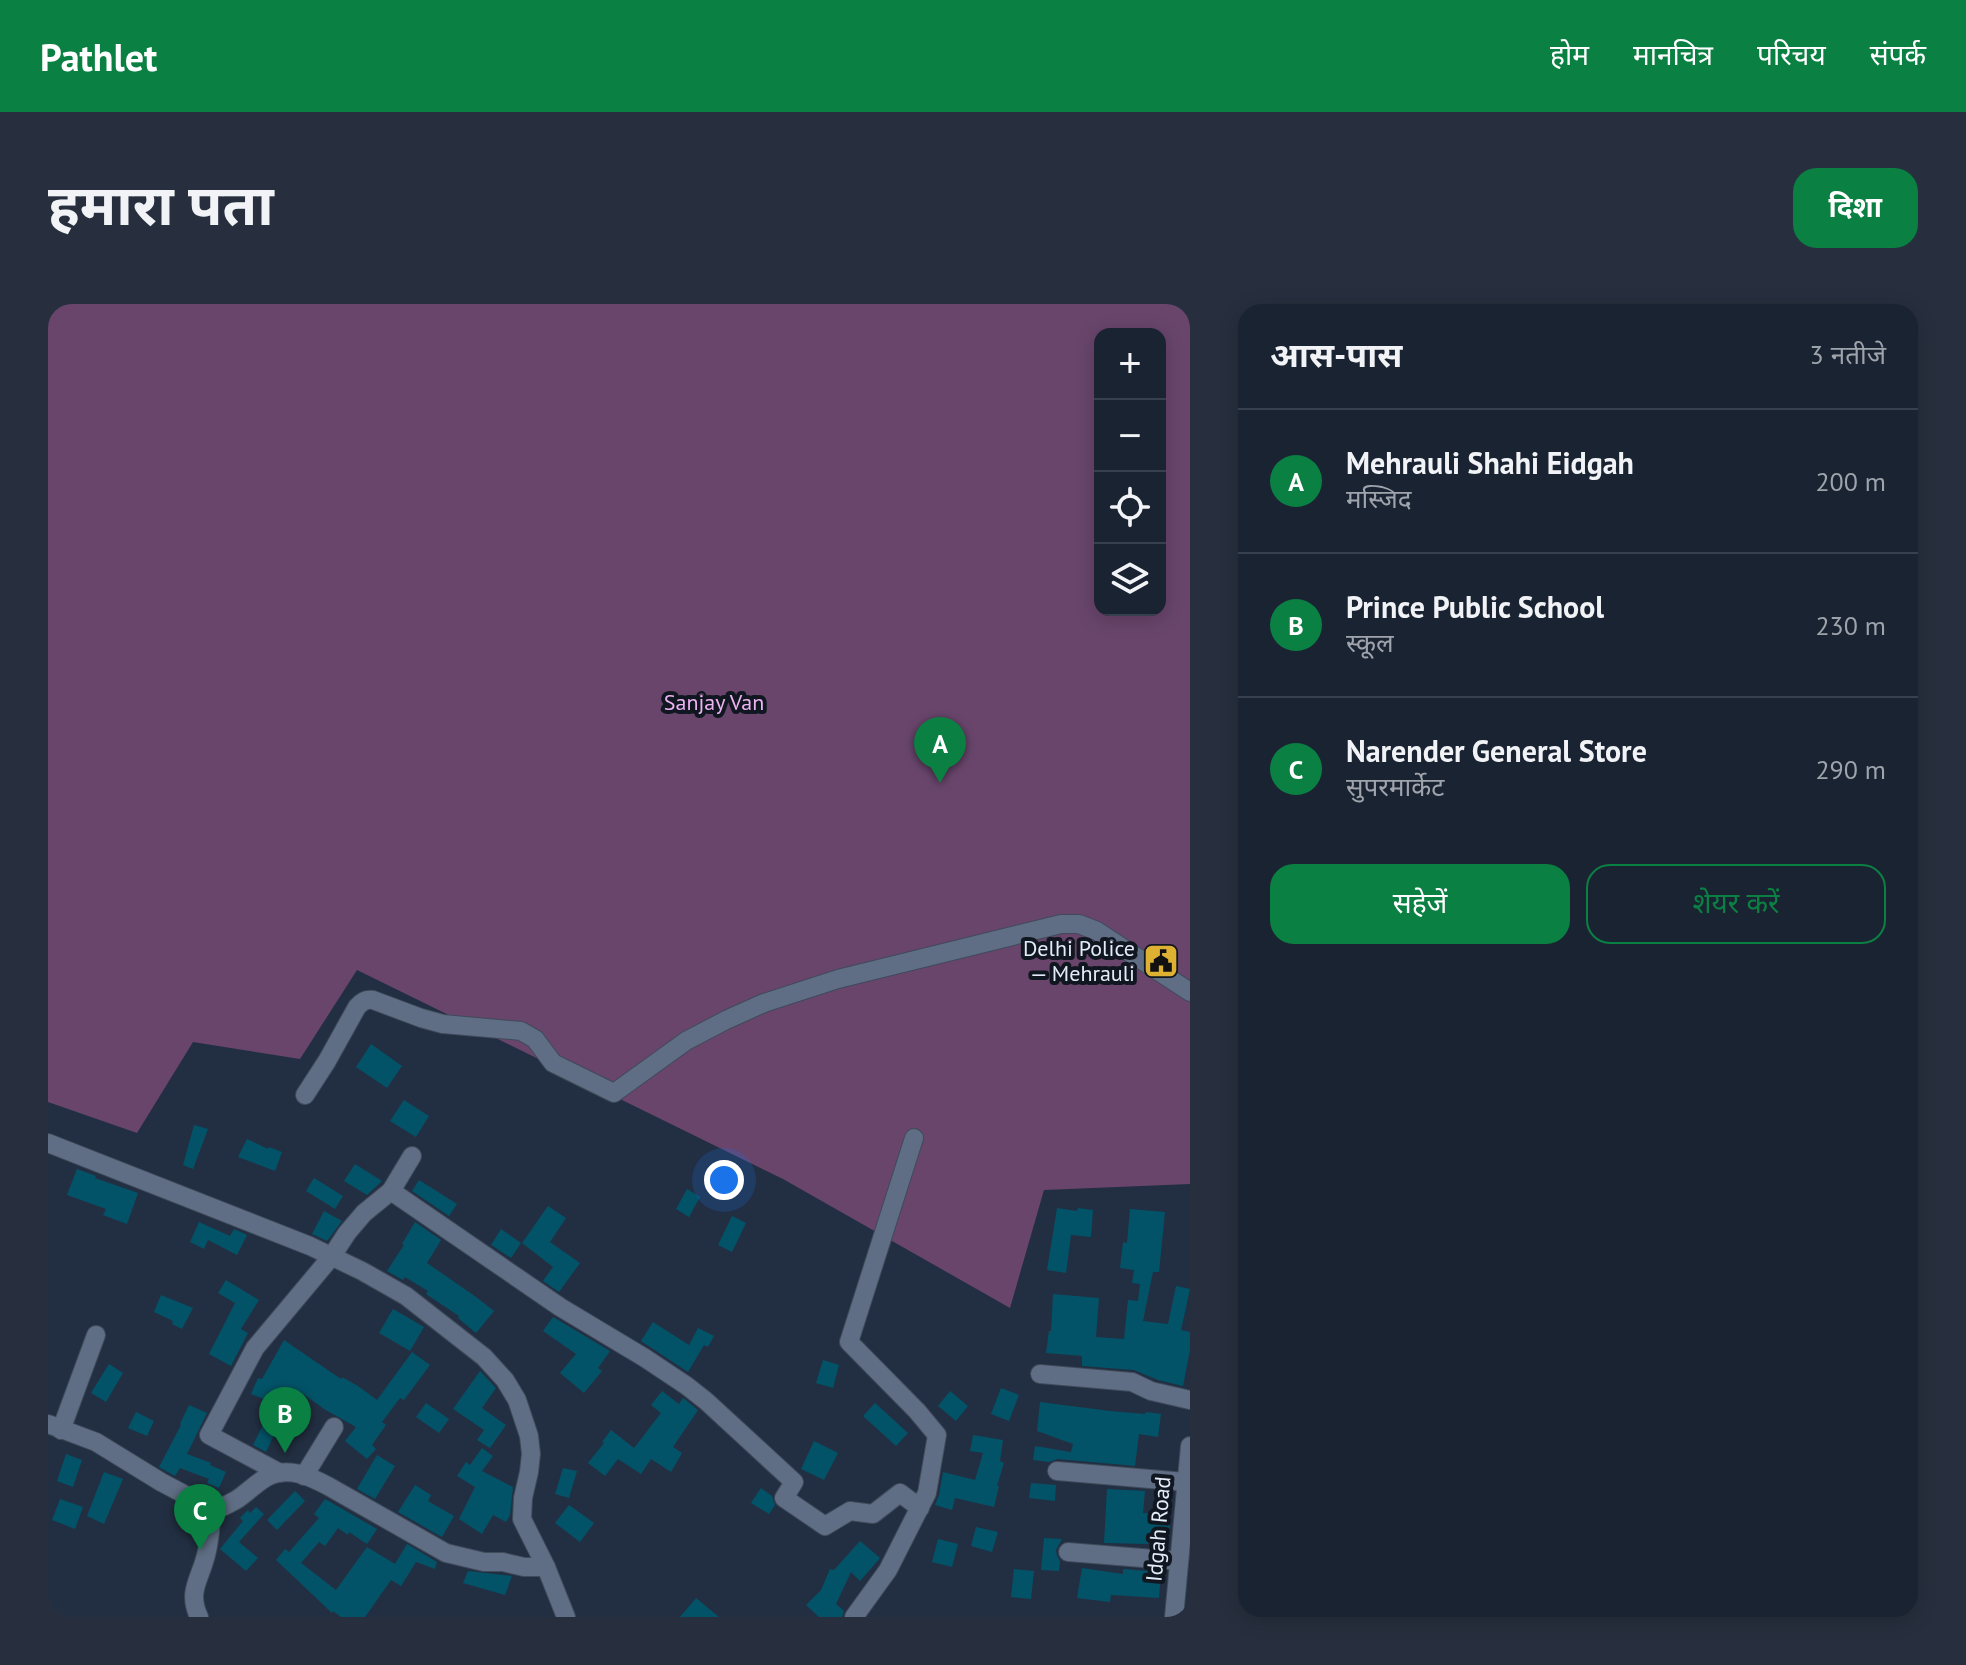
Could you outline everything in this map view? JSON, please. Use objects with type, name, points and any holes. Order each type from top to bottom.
[{"type":"street","points":[[305,1095],[357,1007],[368,999],[443,1024],[521,1031],[535,1039],[553,1063],[614,1093],[686,1041],[764,1003],[853,976],[1061,924],[1079,924],[1097,931],[1190,992]]},
{"type":"street","points":[[854,1617],[888,1570],[927,1493],[937,1435],[849,1342],[914,1138]]},
{"type":"street","points":[[48,1143],[332,1256],[406,1296],[484,1357],[505,1380],[517,1400],[529,1436],[531,1454],[522,1519],[566,1617]]},
{"type":"street","points":[[280,1473],[209,1435],[255,1348],[364,1213],[391,1191],[412,1156]]},
{"type":"street","points":[[391,1191],[560,1307],[645,1358],[706,1401],[794,1482],[784,1498],[825,1526],[850,1511],[873,1514],[900,1493],[920,1508]]},
{"type":"street","points":[[96,1335],[55,1427],[96,1442],[212,1509],[219,1509],[242,1496],[268,1477],[294,1472],[314,1478],[446,1553],[484,1562],[546,1567]]},
{"type":"street","points":[[1040,1374],[1132,1382],[1151,1391],[1190,1400]]},
{"type":"street","points":[[304,1476],[334,1427]]},
{"type":"street","name":"Idgah Road","points":[[1174,1617],[1190,1446]]},
{"type":"street","points":[[1057,1471],[1185,1482]]},
{"type":"street","points":[[199,1617],[193,1600],[206,1557],[212,1509]]},
{"type":"street","points":[[1068,1552],[1179,1561]]},
{"type":"green space","name":"Sanjay Van","points":[[48,304],[1190,304],[1190,1184],[1044,1190],[1010,1308],[783,1179],[357,970],[300,1059],[193,1042],[137,1133],[48,1102]]},
{"type":"building","points":[[371,1044],[402,1066],[387,1088],[356,1067]]},
{"type":"building","points":[[404,1100],[429,1116],[416,1137],[390,1121]]},
{"type":"building","points":[[194,1125],[208,1129],[193,1169],[183,1165]]},
{"type":"building","points":[[247,1139],[282,1152],[275,1171],[238,1157]]},
{"type":"building","points":[[355,1164],[382,1181],[367,1195],[344,1181]]},
{"type":"building","points":[[77,1169],[138,1193],[127,1224],[103,1215],[106,1209],[67,1195]]},
{"type":"building","points":[[314,1178],[343,1196],[335,1209],[306,1191]]},
{"type":"building","points":[[419,1180],[457,1204],[449,1216],[412,1191]]},
{"type":"building","points":[[687,1189],[700,1197],[689,1217],[676,1209]]},
{"type":"building","points":[[548,1206],[566,1218],[550,1242],[580,1263],[559,1292],[543,1281],[553,1267],[522,1243]]},
{"type":"building","points":[[1057,1208],[1093,1210],[1091,1237],[1071,1235],[1066,1273],[1047,1270]]},
{"type":"building","points":[[1130,1209],[1165,1212],[1159,1272],[1153,1272],[1143,1321],[1168,1324],[1176,1286],[1190,1289],[1181,1330],[1190,1332],[1183,1386],[1134,1370],[1082,1366],[1082,1356],[1046,1353],[1053,1294],[1099,1298],[1096,1337],[1124,1339],[1128,1300],[1138,1301],[1140,1284],[1132,1283],[1134,1270],[1120,1268],[1123,1242],[1127,1243]]},
{"type":"building","points":[[324,1211],[342,1221],[327,1241],[312,1234]]},
{"type":"building","points":[[732,1216],[746,1223],[732,1252],[718,1245]]},
{"type":"building","points":[[199,1222],[230,1236],[234,1229],[247,1235],[237,1255],[208,1240],[204,1249],[190,1242]]},
{"type":"building","points":[[415,1222],[441,1240],[427,1263],[494,1311],[476,1333],[459,1316],[426,1294],[428,1291],[405,1277],[403,1280],[387,1271]]},
{"type":"building","points":[[501,1229],[521,1243],[511,1258],[491,1245]]},
{"type":"building","points":[[226,1280],[259,1300],[241,1329],[248,1333],[231,1366],[209,1354],[235,1303],[218,1293]]},
{"type":"building","points":[[161,1295],[193,1308],[182,1329],[154,1312]]},
{"type":"building","points":[[393,1309],[424,1327],[410,1351],[379,1333]]},
{"type":"building","points":[[553,1317],[610,1351],[598,1368],[602,1371],[584,1393],[560,1373],[576,1354],[543,1331]]},
{"type":"building","points":[[653,1322],[689,1345],[698,1328],[714,1336],[708,1347],[704,1345],[688,1372],[641,1341]]},
{"type":"building","points":[[284,1340],[377,1400],[412,1352],[430,1365],[404,1400],[400,1398],[382,1422],[386,1425],[372,1445],[376,1449],[367,1459],[345,1441],[356,1427],[302,1393],[285,1427],[279,1424],[266,1452],[253,1445],[274,1403],[251,1394]]},
{"type":"building","points":[[823,1360],[839,1365],[833,1388],[816,1383]]},
{"type":"building","points":[[109,1364],[123,1373],[106,1402],[91,1393]]},
{"type":"building","points":[[480,1371],[496,1388],[482,1408],[506,1425],[490,1448],[477,1440],[484,1430],[453,1409]]},
{"type":"building","points":[[1001,1388],[1019,1395],[1009,1421],[991,1414]]},
{"type":"building","points":[[662,1391],[679,1404],[683,1398],[698,1410],[673,1447],[682,1453],[671,1472],[651,1459],[641,1474],[618,1459],[605,1476],[588,1463],[611,1430],[634,1448],[661,1413],[651,1405]]},
{"type":"building","points":[[950,1391],[968,1406],[956,1421],[938,1406]]},
{"type":"building","points":[[1040,1402],[1161,1414],[1158,1437],[1139,1434],[1135,1466],[1058,1459],[1049,1462],[1033,1460],[1035,1446],[1071,1452],[1073,1444],[1037,1431]]},
{"type":"building","points":[[426,1403],[449,1419],[439,1433],[416,1417]]},
{"type":"building","points":[[875,1403],[908,1433],[896,1446],[863,1416]]},
{"type":"building","points":[[189,1405],[207,1413],[187,1454],[226,1472],[219,1488],[207,1483],[209,1479],[180,1468],[175,1476],[159,1467]]},
{"type":"building","points":[[136,1412],[154,1421],[147,1436],[128,1428]]},
{"type":"building","points":[[973,1435],[1003,1440],[1000,1461],[1004,1463],[994,1507],[955,1498],[952,1510],[935,1505],[943,1472],[975,1480],[983,1453],[970,1451]]},
{"type":"building","points":[[814,1441],[838,1453],[824,1480],[801,1469]]},
{"type":"building","points":[[482,1448],[493,1456],[482,1471],[513,1487],[510,1515],[506,1522],[493,1515],[482,1534],[459,1519],[475,1487],[457,1476],[466,1462],[470,1465]]},
{"type":"building","points":[[66,1454],[82,1460],[73,1487],[57,1481]]},
{"type":"building","points":[[377,1455],[395,1466],[375,1499],[357,1489]]},
{"type":"building","points":[[563,1468],[577,1471],[569,1498],[555,1494]]},
{"type":"building","points":[[104,1472],[123,1479],[104,1524],[87,1516]]},
{"type":"building","points":[[1031,1483],[1056,1485],[1055,1501],[1029,1498]]},
{"type":"building","points":[[415,1485],[431,1495],[428,1501],[454,1516],[442,1537],[398,1512]]},
{"type":"building","points":[[761,1488],[772,1496],[775,1505],[769,1514],[751,1503]]},
{"type":"building","points":[[1107,1489],[1145,1491],[1143,1513],[1170,1514],[1169,1540],[1148,1539],[1148,1544],[1104,1543]]},
{"type":"building","points":[[295,1491],[305,1501],[277,1530],[267,1520]]},
{"type":"building","points":[[60,1499],[83,1507],[75,1529],[52,1520]]},
{"type":"building","points":[[325,1499],[377,1529],[367,1544],[338,1528],[325,1546],[319,1542],[301,1563],[336,1590],[367,1547],[395,1564],[407,1544],[437,1562],[435,1569],[416,1562],[401,1586],[391,1580],[365,1617],[341,1617],[332,1613],[276,1560],[285,1549],[289,1552],[319,1518],[314,1514]]},
{"type":"building","points":[[569,1505],[594,1523],[580,1542],[555,1523]]},
{"type":"building","points":[[256,1507],[264,1514],[239,1542],[258,1558],[246,1571],[220,1549],[243,1521],[240,1518]]},
{"type":"building","points":[[976,1527],[998,1532],[992,1552],[971,1546]]},
{"type":"building","points":[[1044,1538],[1062,1539],[1056,1550],[1060,1561],[1059,1571],[1041,1570]]},
{"type":"building","points":[[938,1539],[958,1544],[952,1567],[932,1562]]},
{"type":"building","points":[[860,1541],[880,1558],[860,1581],[851,1572],[836,1604],[844,1611],[842,1617],[819,1617],[806,1605],[821,1590],[830,1569],[834,1570]]},
{"type":"building","points":[[1082,1568],[1123,1574],[1123,1569],[1161,1572],[1159,1598],[1111,1595],[1110,1602],[1077,1598]]},
{"type":"building","points":[[1014,1569],[1034,1571],[1031,1599],[1011,1597]]},
{"type":"building","points":[[468,1571],[512,1576],[505,1595],[463,1583]]},
{"type":"building","points":[[696,1598],[719,1617],[680,1617]]},
{"type":"place","name":"Mehrauli Shahi Eidgah","points":[[940,783]]},
{"type":"place","name":"Delhi Police — Mehrauli","points":[[1161,961]]},
{"type":"place","name":"Prince Public School","points":[[285,1453]]},
{"type":"place","name":"Narender General Store","points":[[200,1550]]}]
